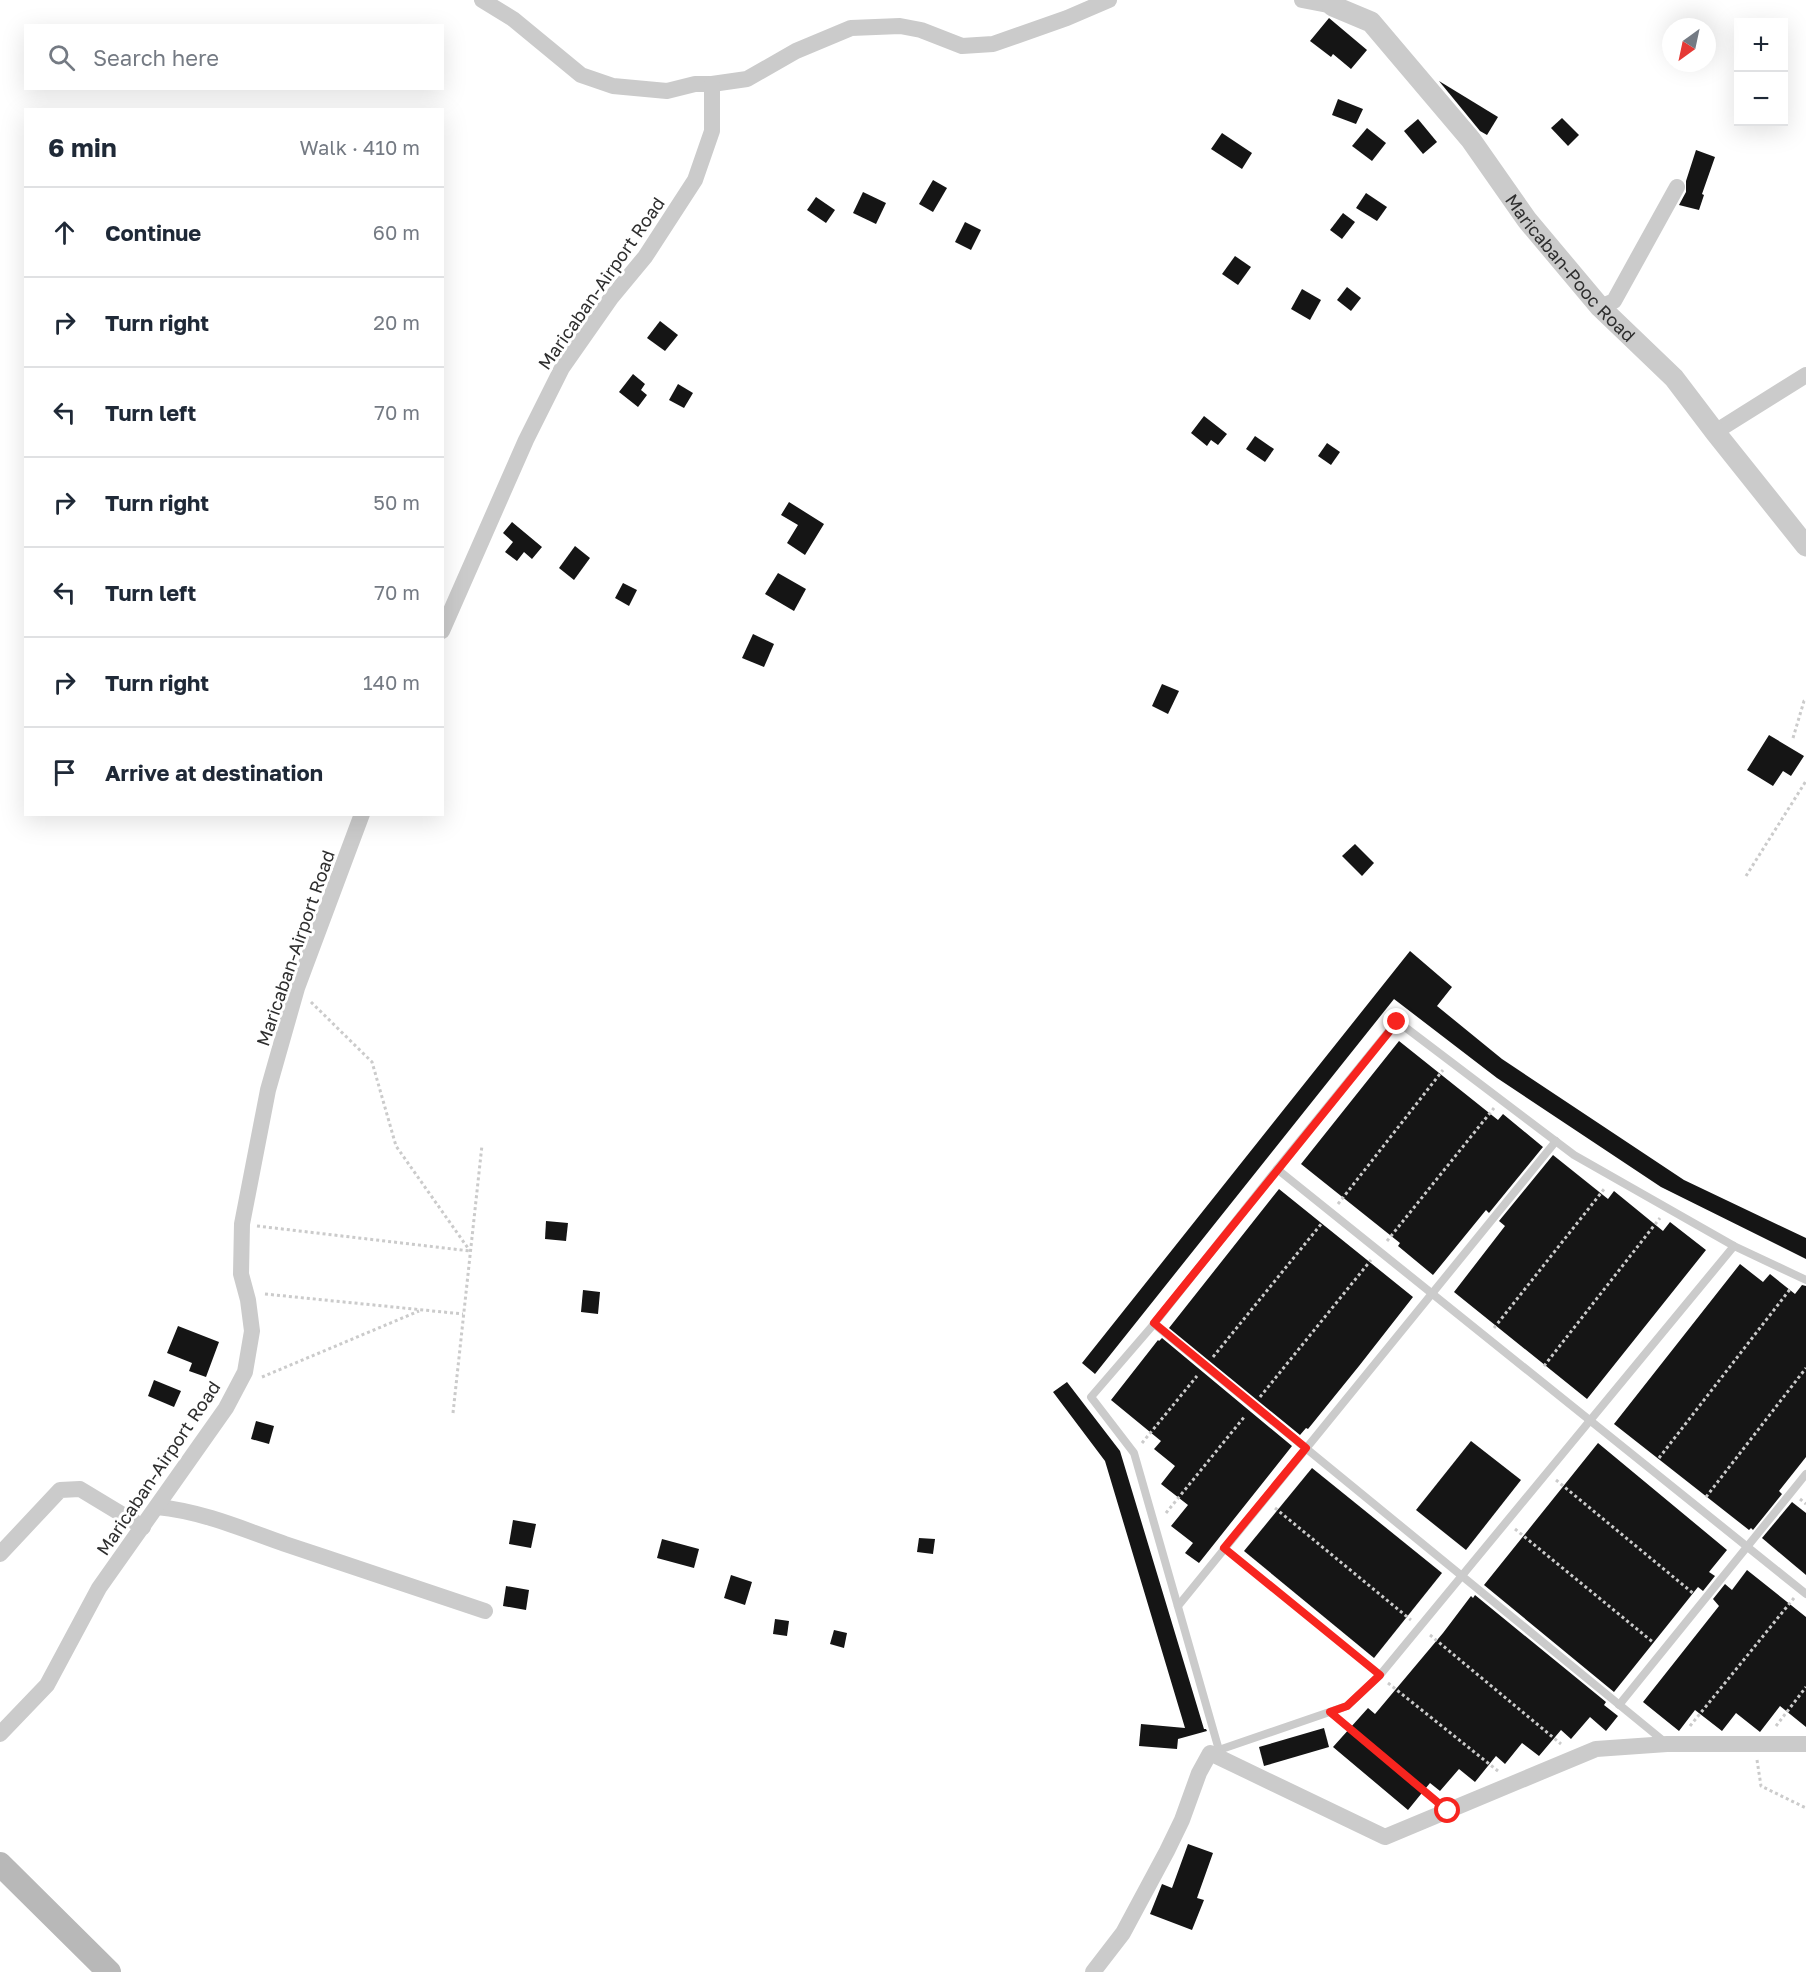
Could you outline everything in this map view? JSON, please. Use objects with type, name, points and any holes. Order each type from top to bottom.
[{"type":"main road","points":[[0,1864],[109,1972]]},
{"type":"street","points":[[482,0],[513,19],[581,75],[613,86],[667,91],[695,84],[747,80],[796,51],[851,28],[900,26],[921,30],[963,46],[993,44],[1067,18],[1109,0]]},
{"type":"street","points":[[1302,0],[1333,3]]},
{"type":"street","name":"Maricaban-Pooc Road","points":[[1333,3],[1371,22],[1471,140],[1527,220],[1600,307],[1674,378],[1714,432],[1806,546]]},
{"type":"street","name":"Maricaban-Airport Road","points":[[444,626],[522,450],[562,368],[611,298],[645,257],[695,180],[712,131],[712,84]]},
{"type":"street","points":[[1600,307],[1614,301],[1677,187]]},
{"type":"street","points":[[1714,432],[1806,375]]},
{"type":"street","name":"Maricaban-Airport Road","points":[[0,1734],[47,1685],[99,1588],[226,1408],[245,1372],[252,1331],[241,1274],[243,1224],[268,1090],[297,988],[361,816]]},
{"type":"street","points":[[0,1554],[60,1490],[80,1489],[143,1527]]},
{"type":"street","points":[[157,1507],[239,1526],[485,1611]]},
{"type":"street","points":[[1093,1972],[1123,1933],[1182,1820],[1199,1773],[1214,1752],[1384,1837],[1596,1749],[1671,1744],[1806,1744]]},
{"type":"lane","points":[[1734,1246],[1380,1675],[1347,1706],[1214,1752],[1178,1606],[1134,1453],[1091,1397],[1154,1323],[1397,1022],[1574,1155],[1734,1246],[1803,1278]]},
{"type":"lane","points":[[1178,1606],[1556,1141]]},
{"type":"lane","points":[[1277,1169],[1803,1592]]},
{"type":"lane","points":[[1154,1323],[1619,1705],[1671,1744]]},
{"type":"lane","points":[[1619,1705],[1806,1474]]},
{"type":"path","points":[[1793,738],[1806,700]]},
{"type":"path","points":[[1746,876],[1806,781]]},
{"type":"path","points":[[297,988],[372,1062],[396,1146],[470,1251]]},
{"type":"path","points":[[1134,1453],[1450,1062]]},
{"type":"path","points":[[1155,1527],[1501,1100]]},
{"type":"path","points":[[453,1413],[482,1145]]},
{"type":"path","points":[[1486,1337],[1614,1177]]},
{"type":"path","points":[[1535,1377],[1668,1208]]},
{"type":"path","points":[[243,1224],[470,1251]]},
{"type":"path","points":[[1651,1469],[1803,1278]]},
{"type":"path","points":[[246,1292],[463,1314]]},
{"type":"path","points":[[236,1388],[420,1310]]},
{"type":"path","points":[[1698,1507],[1806,1368]]},
{"type":"path","points":[[1547,1473],[1703,1601]]},
{"type":"path","points":[[1264,1499],[1577,1757]]},
{"type":"path","points":[[1507,1522],[1663,1651]]},
{"type":"path","points":[[1224,1548],[1513,1784]]},
{"type":"path","points":[[1671,1744],[1803,1592]]},
{"type":"path","points":[[1806,1687],[1758,1743],[1761,1786],[1806,1808]]},
{"type":"path","points":[[1330,1712],[1448,1811]]},
{"type":"building","points":[[1329,18],[1367,50],[1351,69],[1333,54],[1331,57],[1310,41]]},
{"type":"building","points":[[1439,81],[1498,117],[1487,135],[1480,131]]},
{"type":"building","points":[[1338,99],[1363,109],[1356,124],[1332,115]]},
{"type":"building","points":[[1562,118],[1579,135],[1568,146],[1551,128]]},
{"type":"building","points":[[1418,119],[1437,142],[1423,154],[1404,131]]},
{"type":"building","points":[[1367,128],[1386,143],[1372,161],[1352,146]]},
{"type":"building","points":[[1222,133],[1252,153],[1242,169],[1211,149]]},
{"type":"building","points":[[1696,150],[1715,157],[1699,210],[1679,205],[1686,192],[1686,181]]},
{"type":"building","points":[[933,180],[947,188],[933,212],[919,204]]},
{"type":"building","points":[[863,192],[886,203],[876,224],[853,213]]},
{"type":"building","points":[[1366,193],[1387,207],[1377,221],[1356,208]]},
{"type":"building","points":[[816,197],[835,210],[826,223],[807,210]]},
{"type":"building","points":[[1343,213],[1355,222],[1342,239],[1330,230]]},
{"type":"building","points":[[965,222],[981,230],[971,250],[955,242]]},
{"type":"building","points":[[1235,256],[1251,267],[1238,285],[1222,274]]},
{"type":"building","points":[[1347,287],[1361,298],[1351,311],[1337,300]]},
{"type":"building","points":[[1302,289],[1321,300],[1310,320],[1291,309]]},
{"type":"building","points":[[660,321],[678,335],[665,351],[647,338]]},
{"type":"building","points":[[633,374],[645,384],[641,390],[647,395],[638,407],[619,392]]},
{"type":"building","points":[[678,384],[693,393],[684,408],[669,400]]},
{"type":"building","points":[[1204,416],[1227,434],[1218,445],[1211,440],[1207,446],[1191,433]]},
{"type":"building","points":[[1255,436],[1274,449],[1265,462],[1246,449]]},
{"type":"building","points":[[1327,443],[1340,452],[1331,465],[1318,456]]},
{"type":"building","points":[[789,502],[824,524],[805,555],[787,543],[798,525],[781,515]]},
{"type":"building","points":[[512,522],[542,547],[532,559],[524,552],[517,561],[505,552],[513,542],[503,533]]},
{"type":"building","points":[[575,546],[590,558],[574,580],[559,568]]},
{"type":"building","points":[[778,573],[806,589],[794,611],[765,594]]},
{"type":"building","points":[[623,583],[637,590],[629,606],[615,598]]},
{"type":"building","points":[[753,634],[774,644],[764,667],[742,658]]},
{"type":"building","points":[[1162,684],[1179,691],[1168,714],[1152,706]]},
{"type":"building","points":[[1769,735],[1804,756],[1791,776],[1783,771],[1773,786],[1747,770]]},
{"type":"building","points":[[1355,844],[1374,863],[1362,876],[1342,856]]},
{"type":"building","points":[[1410,951],[1452,987],[1437,1006],[1502,1059],[1684,1180],[1806,1238],[1806,1259],[1661,1187],[1497,1078],[1394,999],[1095,1374],[1082,1363]]},
{"type":"building","points":[[1399,1041],[1498,1120],[1503,1114],[1543,1147],[1489,1213],[1486,1210],[1433,1275],[1398,1246],[1400,1243],[1301,1164]]},
{"type":"building","points":[[1553,1155],[1608,1199],[1614,1191],[1663,1231],[1670,1222],[1706,1250],[1587,1399],[1454,1292],[1505,1226],[1499,1221]]},
{"type":"building","points":[[1279,1189],[1413,1297],[1308,1429],[1306,1428],[1300,1435],[1169,1328]]},
{"type":"building","points":[[546,1221],[568,1223],[566,1241],[545,1239]]},
{"type":"building","points":[[1740,1264],[1763,1282],[1770,1274],[1795,1294],[1802,1285],[1806,1286],[1806,1457],[1779,1491],[1782,1494],[1753,1530],[1751,1528],[1749,1530],[1614,1424]]},
{"type":"building","points":[[583,1290],[600,1292],[598,1314],[581,1312]]},
{"type":"building","points":[[178,1326],[219,1342],[206,1377],[189,1371],[192,1363],[167,1353]]},
{"type":"building","points":[[1162,1338],[1292,1446],[1199,1563],[1185,1553],[1193,1543],[1171,1526],[1188,1505],[1161,1484],[1175,1466],[1154,1449],[1161,1441],[1111,1400],[1158,1340]]},
{"type":"building","points":[[154,1380],[181,1391],[174,1407],[148,1396]]},
{"type":"building","points":[[1067,1382],[1120,1451],[1204,1729],[1207,1731],[1178,1739],[1177,1749],[1139,1746],[1141,1724],[1185,1728],[1105,1461],[1053,1392]]},
{"type":"building","points":[[256,1421],[274,1426],[269,1444],[251,1439]]},
{"type":"building","points":[[1471,1441],[1521,1480],[1466,1550],[1416,1510]]},
{"type":"building","points":[[1598,1443],[1727,1550],[1709,1572],[1715,1576],[1703,1591],[1698,1587],[1614,1692],[1484,1585]]},
{"type":"building","points":[[1312,1468],[1442,1573],[1374,1658],[1244,1551]]},
{"type":"building","points":[[1792,1502],[1806,1513],[1806,1575],[1762,1538]]},
{"type":"building","points":[[513,1520],[536,1524],[531,1548],[509,1544]]},
{"type":"building","points":[[919,1538],[935,1539],[933,1554],[917,1552]]},
{"type":"building","points":[[662,1539],[699,1549],[694,1568],[657,1558]]},
{"type":"building","points":[[1747,1570],[1806,1617],[1806,1727],[1780,1706],[1760,1732],[1736,1713],[1722,1731],[1695,1710],[1679,1731],[1643,1702],[1719,1606],[1713,1599],[1725,1584],[1732,1590]]},
{"type":"building","points":[[731,1575],[752,1582],[745,1605],[724,1598]]},
{"type":"building","points":[[506,1586],[529,1590],[526,1610],[503,1606]]},
{"type":"building","points":[[1475,1595],[1606,1702],[1604,1705],[1618,1716],[1606,1731],[1590,1717],[1571,1739],[1561,1730],[1539,1756],[1522,1743],[1505,1764],[1496,1756],[1475,1782],[1459,1769],[1440,1791],[1430,1783],[1408,1810],[1333,1747],[1368,1708],[1375,1714],[1471,1596],[1473,1598]]},
{"type":"building","points":[[775,1619],[789,1621],[787,1636],[773,1634]]},
{"type":"building","points":[[834,1630],[847,1633],[844,1648],[830,1644]]},
{"type":"building","points":[[1324,1728],[1329,1747],[1264,1766],[1259,1747]]},
{"type":"building","points":[[1188,1844],[1213,1853],[1197,1898],[1204,1900],[1192,1930],[1150,1914],[1162,1884],[1172,1888]]},
{"type":"route","points":[[1397,1022],[1154,1323],[1306,1448],[1224,1548],[1380,1675],[1347,1706],[1330,1712],[1448,1811]]}]
